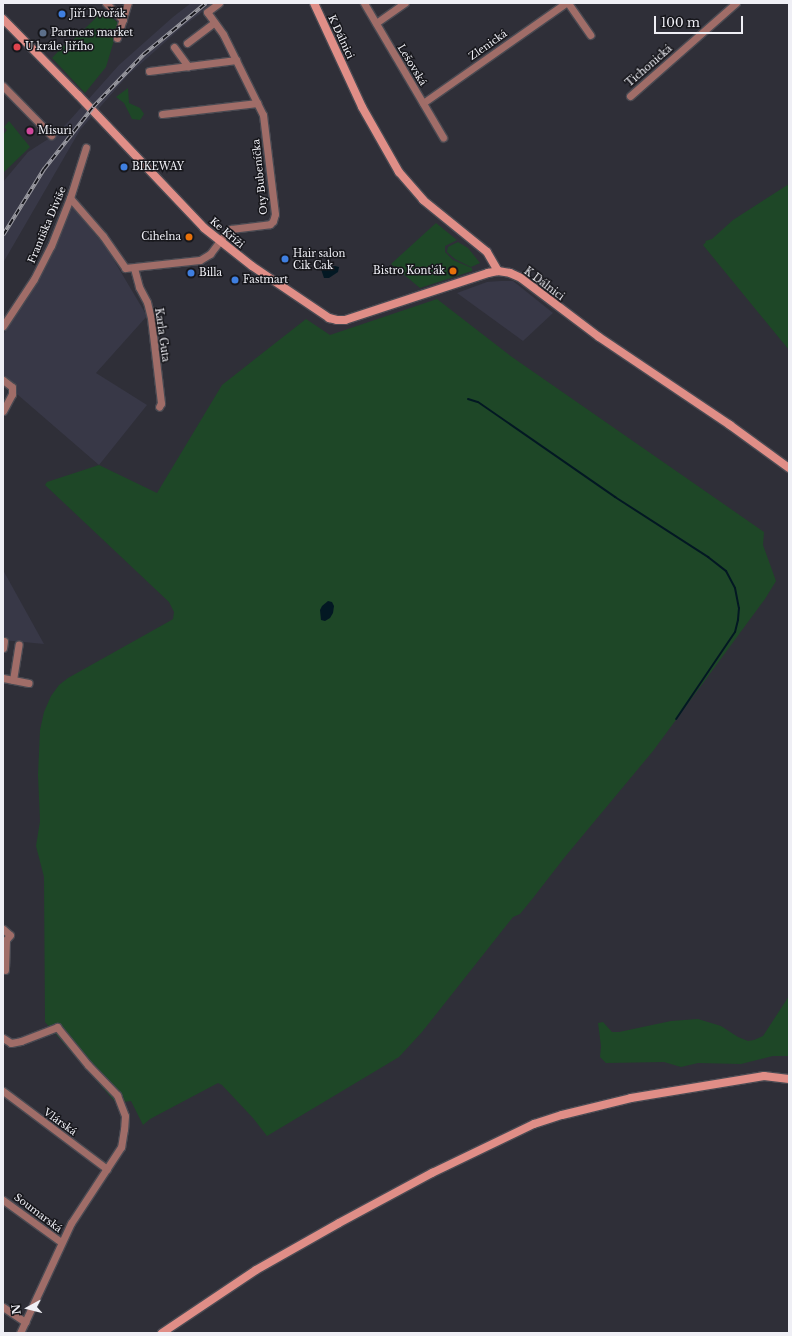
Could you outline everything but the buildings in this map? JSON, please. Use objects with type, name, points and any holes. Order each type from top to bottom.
[{"type":"street","points":[[106,3],[123,20]]},
{"type":"street","points":[[117,38],[128,3]]},
{"type":"street","points":[[187,43],[214,23],[207,12],[219,3]]},
{"type":"street","name":"K Dálnici","points":[[314,3],[362,107],[399,172],[423,200],[487,252],[498,271],[510,273],[521,278],[599,337],[730,425],[789,468]]},
{"type":"street","name":"Lešovská","points":[[364,3],[443,138]]},
{"type":"street","points":[[376,24],[405,3]]},
{"type":"street","points":[[567,3],[590,35]]},
{"type":"street","name":"Zlenická","points":[[423,103],[567,3]]},
{"type":"street","name":"Tichonická","points":[[630,96],[736,3]]},
{"type":"street","name":"Ke Kříži","points":[[3,20],[78,95],[181,205],[219,241],[276,283],[329,318],[337,320],[351,318],[498,271]]},
{"type":"street","name":"Oty Bubeníčka","points":[[214,23],[223,34],[263,116],[275,214],[270,224],[231,229],[219,241]]},
{"type":"street","points":[[174,47],[188,66]]},
{"type":"street","points":[[150,71],[236,60]]},
{"type":"street","points":[[3,86],[51,135]]},
{"type":"street","points":[[162,114],[257,103]]},
{"type":"street","name":"Františka Diviše","points":[[3,326],[44,261],[70,198],[86,147]]},
{"type":"street","points":[[70,198],[103,236],[123,266],[134,268],[200,260],[210,254],[219,241]]},
{"type":"street","name":"Karla Guta","points":[[134,268],[139,287],[147,302],[151,318],[161,403],[159,407]]},
{"type":"street","points":[[3,380],[12,387],[12,394],[3,411]]},
{"type":"street","points":[[13,680],[20,644]]},
{"type":"street","points":[[3,678],[29,683]]},
{"type":"street","points":[[3,929],[10,935],[6,940],[5,970]]},
{"type":"street","points":[[3,1038],[11,1043],[21,1041],[58,1027],[88,1065],[117,1095],[123,1110],[124,1129],[121,1147],[75,1216],[61,1242],[20,1333]]},
{"type":"street","points":[[162,1333],[256,1270],[339,1223],[432,1173],[503,1137],[534,1124],[562,1115],[639,1097],[764,1076],[789,1079]]},
{"type":"street","name":"Vlárská","points":[[3,1090],[107,1169]]},
{"type":"street","name":"Soumarská","points":[[3,1200],[61,1242]]},
{"type":"street","points":[[3,1307],[25,1322]]},
{"type":"shaded area","points":[[191,3],[214,3],[182,27],[128,75],[80,130],[3,263],[3,182],[28,152],[56,134],[69,121],[119,65]]},
{"type":"shaded area","points":[[72,207],[106,247],[147,316],[96,373],[147,405],[99,465],[3,382],[3,335],[45,269]]},
{"type":"shaded area","points":[[335,266],[339,267],[338,272],[329,278],[324,278],[321,269]]},
{"type":"shaded area","points":[[513,281],[553,313],[523,341],[457,293],[487,282]]},
{"type":"shaded area","points":[[3,570],[44,644],[3,640]]},
{"type":"shaded area","points":[[328,601],[332,602],[334,606],[333,613],[330,618],[325,621],[321,620],[320,610]]},
{"type":"green space","points":[[104,10],[119,24],[106,67],[85,93],[52,58],[69,40],[71,42]]},
{"type":"green space","points":[[128,88],[129,103],[140,108],[144,114],[140,120],[132,119],[124,103],[116,97]]},
{"type":"green space","points":[[9,121],[30,147],[3,173],[3,135],[7,130],[4,127]]},
{"type":"green space","points":[[789,184],[789,350],[703,245],[706,242],[705,241],[712,239],[733,220]]},
{"type":"green space","points":[[436,223],[457,240],[445,246],[445,252],[453,260],[472,268],[472,271],[420,288],[391,264]]},
{"type":"green space","points":[[458,242],[468,248],[480,263],[471,267],[455,259],[447,252],[448,247]]},
{"type":"green space","points":[[437,299],[512,357],[764,532],[763,545],[776,581],[765,599],[653,751],[564,858],[520,914],[513,917],[422,1032],[399,1057],[267,1136],[253,1118],[222,1085],[218,1083],[150,1119],[143,1125],[131,1101],[116,1103],[45,1022],[44,877],[36,846],[40,821],[38,775],[40,730],[44,712],[51,696],[59,685],[68,678],[173,619],[174,612],[169,602],[45,485],[47,482],[99,465],[157,493],[222,385],[306,319],[330,335]]},
{"type":"green space","points":[[789,996],[789,1056],[773,1056],[741,1064],[698,1063],[681,1067],[664,1062],[606,1063],[600,1057],[601,1046],[598,1023],[603,1022],[612,1032],[619,1032],[671,1021],[698,1019],[721,1026],[738,1037],[748,1041],[763,1036]]},
{"type":"waterway","points":[[468,399],[478,402],[615,497],[708,557],[726,571],[735,588],[739,608],[735,632],[676,719]]},
{"type":"railway","points":[[3,235],[44,169],[93,107],[144,54],[206,3]]},
{"type":"place","name":"Jiří Dvořák","points":[[62,14]]},
{"type":"place","name":"Partners market","points":[[43,33]]},
{"type":"place","name":"U krále Jiřího","points":[[17,47]]},
{"type":"place","name":"Misuri","points":[[30,131]]},
{"type":"place","name":"BIKEWAY","points":[[124,167]]},
{"type":"place","name":"Cihelna","points":[[189,237]]},
{"type":"place","name":"Hair salon Cik Cak","points":[[285,259]]},
{"type":"place","name":"Bistro Kont'ák","points":[[453,271]]},
{"type":"place","name":"Billa","points":[[191,273]]},
{"type":"place","name":"Fastmart","points":[[235,280]]}]
